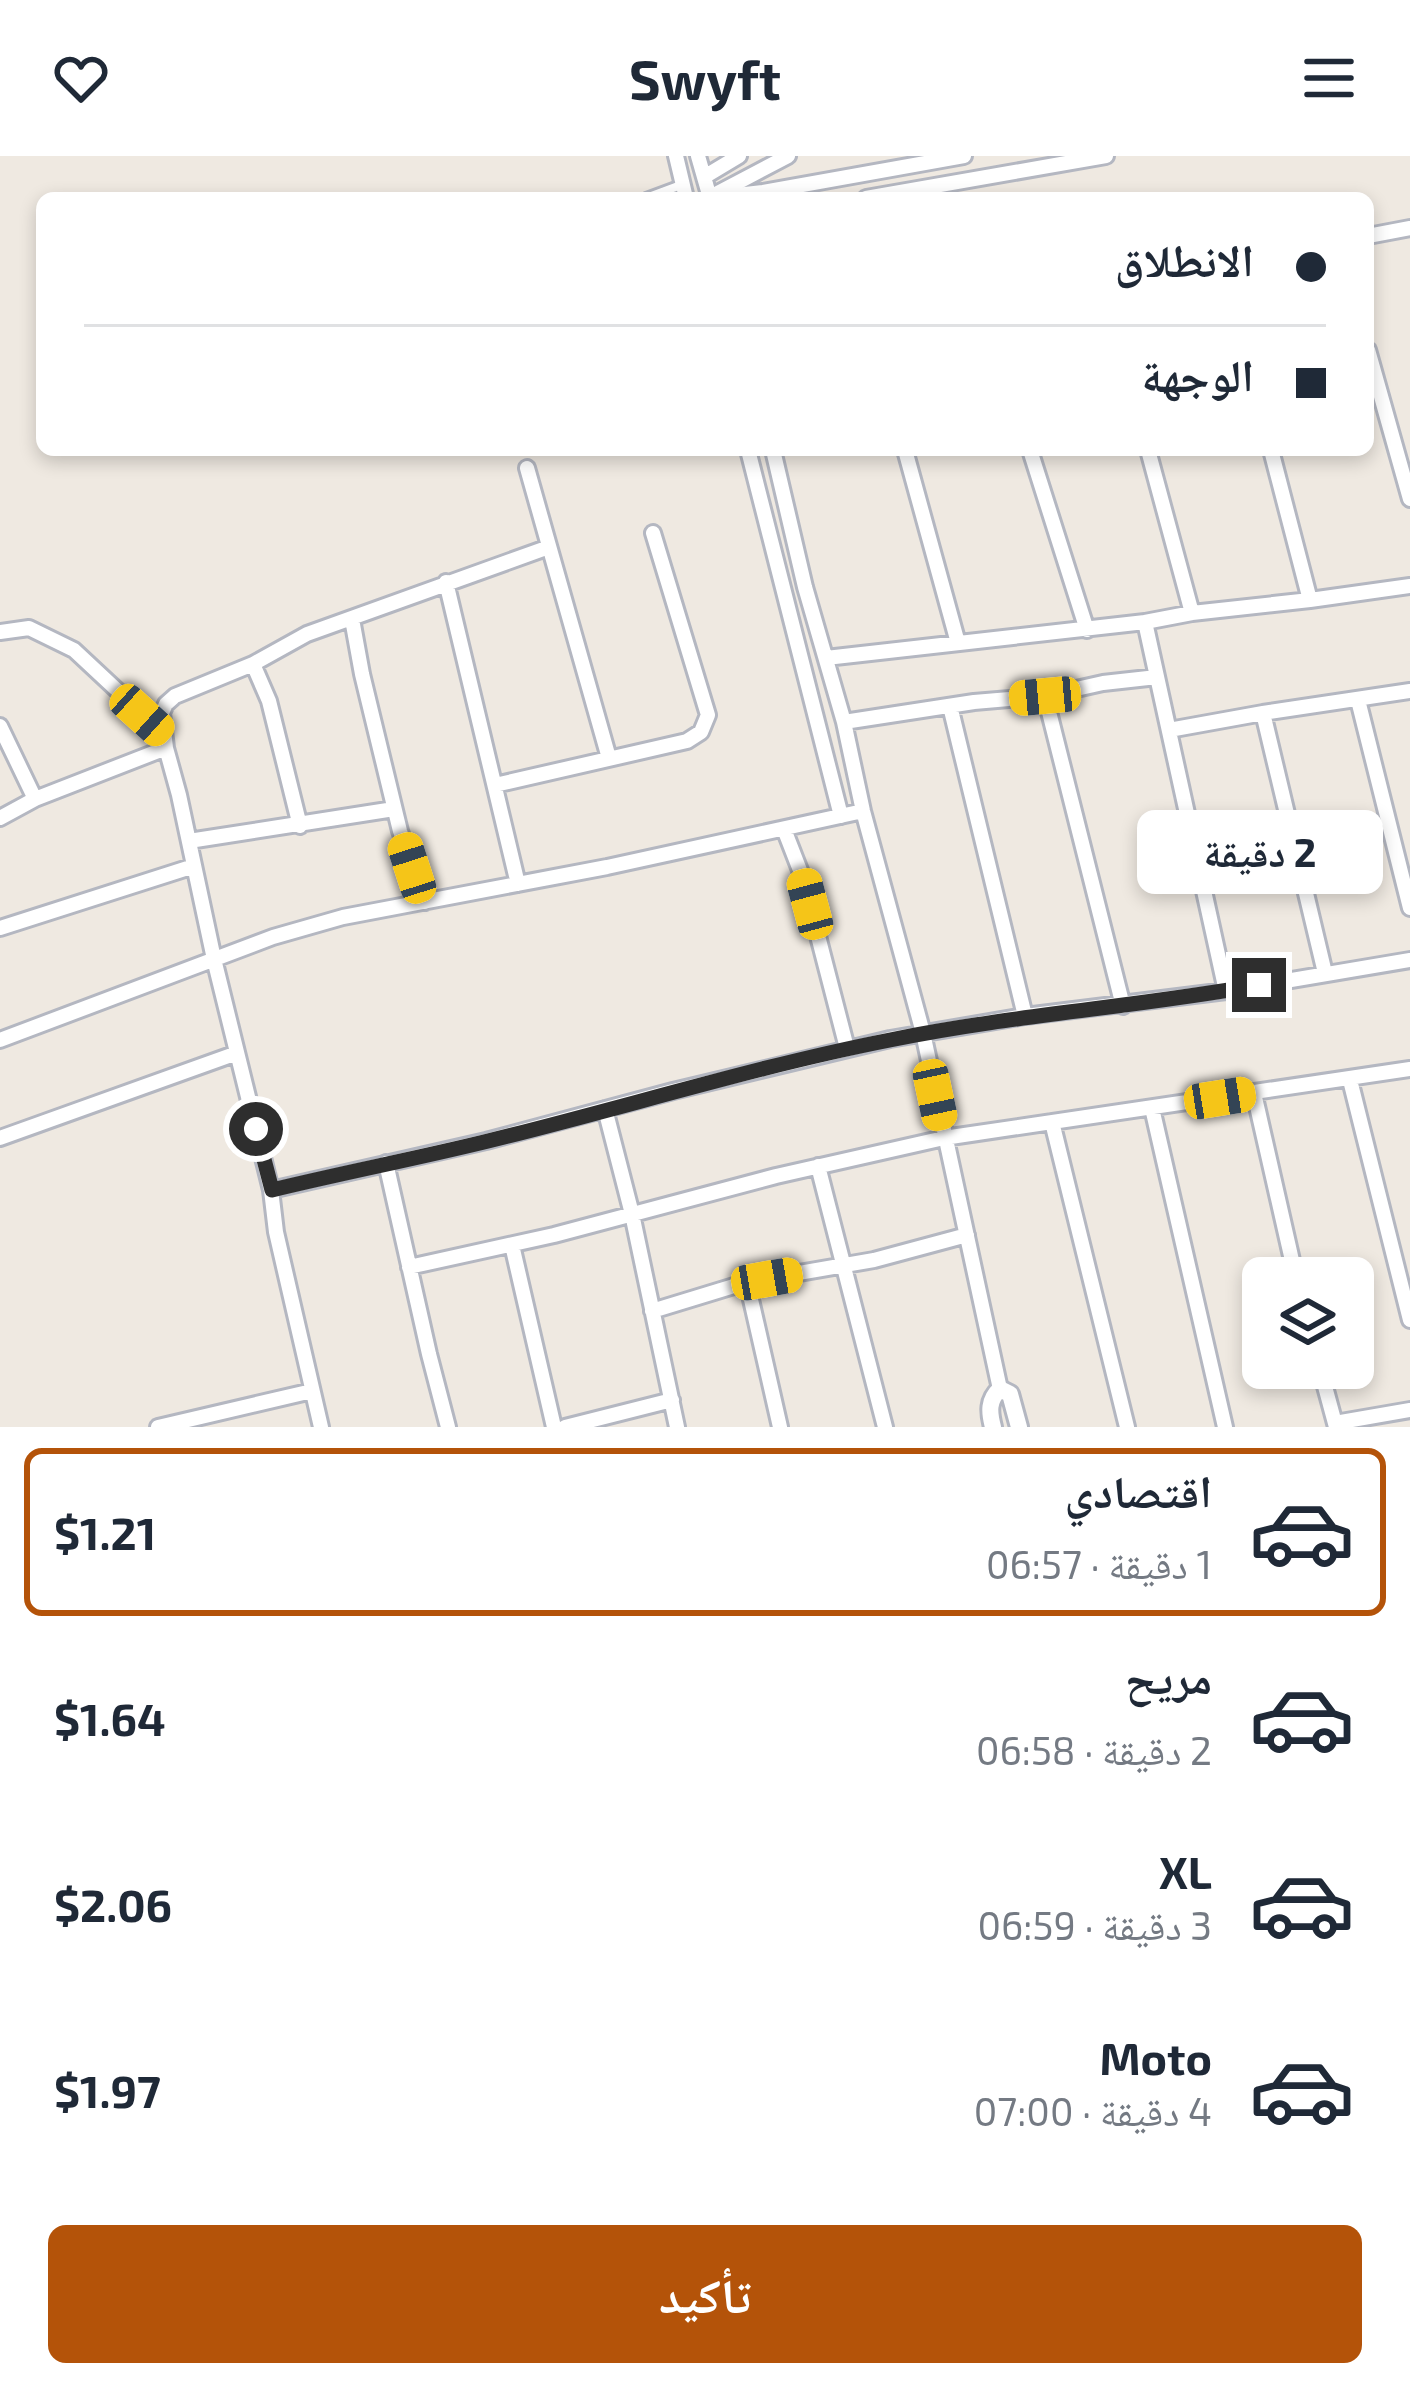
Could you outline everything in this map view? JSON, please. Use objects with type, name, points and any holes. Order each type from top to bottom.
[{"type":"street","points":[[676,156],[684,191]]},
{"type":"street","points":[[698,156],[708,192]]},
{"type":"street","points":[[704,177],[739,156]]},
{"type":"street","points":[[721,192],[788,156]]},
{"type":"street","points":[[763,192],[964,156]]},
{"type":"street","points":[[894,192],[1036,162],[1106,156]]},
{"type":"street","points":[[1374,235],[1410,228]]},
{"type":"street","points":[[1374,371],[1410,499]]},
{"type":"street","points":[[750,456],[842,816]]},
{"type":"street","points":[[775,456],[922,1033],[1000,1389]]},
{"type":"street","points":[[907,456],[958,643]]},
{"type":"street","points":[[1032,456],[1087,630]]},
{"type":"street","points":[[1150,456],[1192,613]]},
{"type":"street","points":[[1273,456],[1310,600]]},
{"type":"street","points":[[527,468],[609,758]]},
{"type":"street","points":[[496,785],[687,741],[701,732],[708,715],[653,532]]},
{"type":"street","points":[[321,1427],[277,1232],[272,1190],[214,959],[162,713],[175,696],[253,664],[307,634],[549,547]]},
{"type":"street","points":[[446,582],[518,884]]},
{"type":"street","points":[[826,658],[1087,630],[1410,586]]},
{"type":"street","points":[[352,620],[394,809],[425,902]]},
{"type":"street","points":[[1145,622],[1226,991]]},
{"type":"street","points":[[0,632],[29,628],[74,650],[165,741]]},
{"type":"street","points":[[253,664],[269,701],[300,826]]},
{"type":"street","points":[[844,722],[1156,677]]},
{"type":"street","points":[[1169,730],[1410,691]]},
{"type":"street","points":[[1045,696],[1124,1006]]},
{"type":"street","points":[[1358,700],[1410,908]]},
{"type":"street","points":[[950,706],[1025,1016]]},
{"type":"street","points":[[1263,713],[1325,973]]},
{"type":"street","points":[[0,726],[35,799]]},
{"type":"street","points":[[0,818],[165,741]]},
{"type":"street","points":[[189,841],[394,809]]},
{"type":"street","points":[[0,1040],[273,937],[343,917],[863,811]]},
{"type":"street","points":[[784,829],[803,878],[848,1048]]},
{"type":"street","points":[[0,928],[194,866]]},
{"type":"street","points":[[272,1190],[922,1033],[1410,960]]},
{"type":"street","points":[[0,1138],[237,1052]]},
{"type":"street","points":[[409,1267],[944,1138],[1410,1070]]},
{"type":"street","points":[[1349,1080],[1410,1320]]},
{"type":"street","points":[[1254,1093],[1291,1257]]},
{"type":"street","points":[[1152,1108],[1225,1427]]},
{"type":"street","points":[[605,1109],[677,1427]]},
{"type":"street","points":[[1052,1122],[1126,1427]]},
{"type":"street","points":[[386,1163],[448,1427]]},
{"type":"street","points":[[818,1166],[886,1427]]},
{"type":"street","points":[[652,1311],[747,1282],[844,1265],[967,1235]]},
{"type":"street","points":[[512,1245],[554,1427]]},
{"type":"street","points":[[747,1282],[780,1427]]},
{"type":"street","points":[[993,1427],[992,1396],[1000,1389]]},
{"type":"street","points":[[1000,1389],[1010,1394],[1019,1427]]},
{"type":"street","points":[[1326,1389],[1336,1425],[1410,1410]]},
{"type":"street","points":[[158,1427],[311,1391]]},
{"type":"street","points":[[565,1427],[672,1400]]},
{"type":"route","points":[[256,1129],[272,1190],[922,1033],[1259,985]]}]
